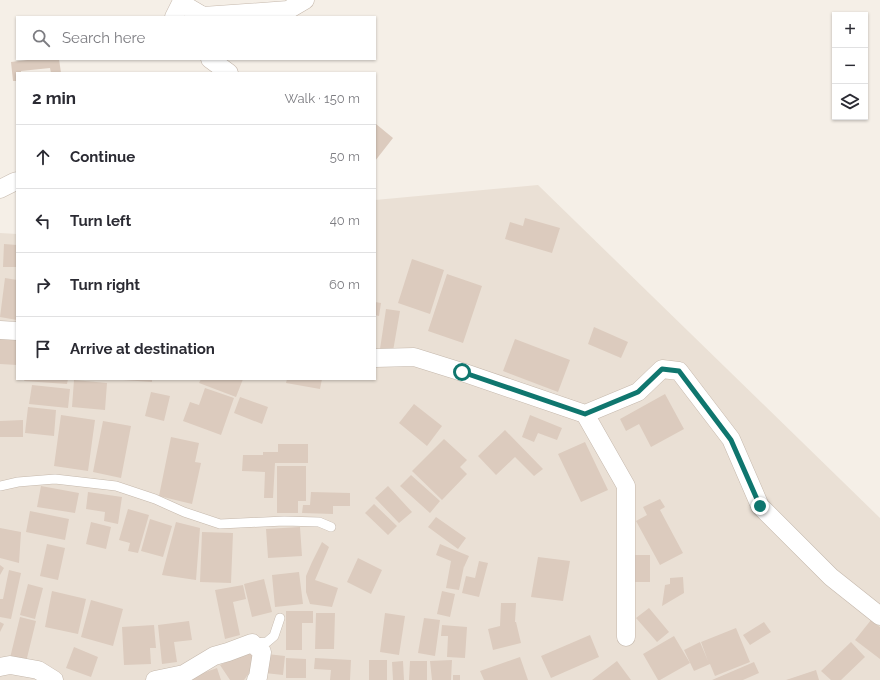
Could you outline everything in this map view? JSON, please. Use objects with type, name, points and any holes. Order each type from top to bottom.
[{"type":"street","points":[[174,16],[181,3],[203,16],[288,10],[305,0]]},
{"type":"street","points":[[211,60],[228,72]]},
{"type":"street","points":[[0,190],[16,181]]},
{"type":"street","points":[[0,330],[16,330]]},
{"type":"street","points":[[376,358],[414,357],[585,414],[638,392],[662,369],[679,371],[731,440],[760,506],[831,577],[880,616]]},
{"type":"street","points":[[585,414],[626,486],[626,637]]},
{"type":"street","points":[[155,680],[184,674],[214,656],[252,643],[262,652],[258,677],[256,680]]},
{"type":"street","points":[[0,667],[10,665],[38,670],[54,680]]},
{"type":"lane","points":[[0,486],[18,482],[55,478],[116,486],[220,524],[284,521],[319,522],[331,527]]},
{"type":"lane","points":[[252,643],[267,642],[274,636],[280,618]]},
{"type":"shaded area","points":[[538,185],[880,518],[880,680],[0,680],[0,233],[16,234],[16,380],[376,380],[376,200]]},
{"type":"building","points":[[27,60],[59,60],[61,72],[51,72],[50,68],[21,71],[16,72],[16,81],[13,81],[11,62]]},
{"type":"building","points":[[376,124],[393,138],[376,160]]},
{"type":"building","points":[[525,218],[560,228],[552,253],[505,239],[510,222],[523,226]]},
{"type":"building","points":[[4,244],[16,245],[16,267],[3,267]]},
{"type":"building","points":[[412,259],[444,270],[430,314],[398,303]]},
{"type":"building","points":[[447,274],[482,286],[463,343],[428,331]]},
{"type":"building","points":[[5,278],[16,280],[16,320],[0,317]]},
{"type":"building","points":[[376,302],[381,303],[379,316],[376,315]]},
{"type":"building","points":[[386,309],[400,311],[393,351],[380,349]]},
{"type":"building","points":[[594,327],[628,342],[621,358],[588,344]]},
{"type":"building","points":[[0,336],[16,338],[16,365],[0,364]]},
{"type":"building","points":[[515,339],[570,360],[558,392],[503,371]]},
{"type":"building","points":[[24,380],[68,380],[67,384]]},
{"type":"building","points":[[74,380],[107,383],[105,410],[72,407]]},
{"type":"building","points":[[123,380],[152,380],[152,382]]},
{"type":"building","points":[[200,380],[243,380],[236,397],[199,383]]},
{"type":"building","points":[[287,380],[322,380],[320,389],[286,383]]},
{"type":"building","points":[[32,385],[70,389],[68,408],[29,404]]},
{"type":"building","points":[[205,388],[234,398],[221,435],[183,421],[190,402],[199,405]]},
{"type":"building","points":[[151,392],[170,396],[164,421],[145,416]]},
{"type":"building","points":[[665,394],[684,429],[651,447],[639,424],[626,431],[620,419]]},
{"type":"building","points":[[240,397],[268,407],[262,424],[234,413]]},
{"type":"building","points":[[414,404],[442,426],[427,446],[399,423]]},
{"type":"building","points":[[28,407],[56,410],[54,436],[25,433]]},
{"type":"building","points":[[61,415],[95,420],[88,471],[54,466]]},
{"type":"building","points":[[530,415],[562,428],[557,440],[538,433],[534,442],[522,437]]},
{"type":"building","points":[[23,420],[23,437],[0,437],[0,421]]},
{"type":"building","points":[[103,421],[131,426],[121,478],[93,472]]},
{"type":"building","points":[[505,430],[543,469],[534,476],[515,457],[496,475],[478,456]]},
{"type":"building","points":[[171,437],[199,443],[195,462],[201,463],[192,504],[159,496]]},
{"type":"building","points":[[444,439],[467,460],[460,467],[467,474],[442,500],[412,471]]},
{"type":"building","points":[[585,442],[608,490],[581,502],[558,454]]},
{"type":"building","points":[[278,444],[308,444],[308,463],[275,463],[273,498],[264,498],[265,472],[242,471],[243,455],[263,455],[263,452],[278,452]]},
{"type":"building","points":[[277,466],[306,466],[306,501],[298,501],[298,513],[277,513]]},
{"type":"building","points":[[411,475],[440,501],[430,513],[400,486]]},
{"type":"building","points":[[41,486],[79,493],[75,513],[37,507]]},
{"type":"building","points":[[388,486],[412,512],[399,523],[375,498]]},
{"type":"building","points":[[88,492],[122,497],[118,524],[104,521],[105,512],[86,509]]},
{"type":"building","points":[[311,492],[350,493],[350,506],[333,506],[333,514],[302,513],[303,505],[310,505]]},
{"type":"building","points":[[660,499],[665,507],[660,510],[683,553],[660,565],[636,521],[647,515],[643,507]]},
{"type":"building","points":[[374,504],[397,526],[388,535],[365,513]]},
{"type":"building","points":[[128,509],[149,515],[138,553],[128,551],[130,543],[119,540]]},
{"type":"building","points":[[30,511],[69,519],[65,540],[26,532]]},
{"type":"building","points":[[436,517],[466,538],[458,549],[428,527]]},
{"type":"building","points":[[150,519],[172,526],[163,557],[141,551]]},
{"type":"building","points":[[91,522],[111,527],[106,549],[86,544]]},
{"type":"building","points":[[176,522],[200,528],[196,580],[162,575]]},
{"type":"building","points":[[300,527],[302,556],[268,558],[266,529]]},
{"type":"building","points":[[0,528],[21,532],[19,563],[0,558]]},
{"type":"building","points":[[202,532],[233,533],[231,583],[200,582]]},
{"type":"building","points":[[322,542],[329,547],[315,580],[338,588],[332,607],[310,604],[306,592],[306,576]]},
{"type":"building","points":[[47,544],[65,548],[58,580],[40,576]]},
{"type":"building","points":[[440,544],[469,556],[464,566],[459,590],[446,588],[451,561],[436,555]]},
{"type":"building","points":[[634,555],[650,555],[650,582],[634,582]]},
{"type":"building","points":[[538,557],[570,561],[563,601],[531,597]]},
{"type":"building","points":[[358,558],[382,570],[371,594],[347,582]]},
{"type":"building","points":[[479,561],[488,563],[479,597],[462,593],[466,576],[475,578]]},
{"type":"building","points":[[0,565],[4,568],[0,575]]},
{"type":"building","points":[[9,570],[21,573],[11,619],[0,617],[0,599],[3,599]]},
{"type":"building","points":[[299,572],[303,604],[275,607],[272,575]]},
{"type":"building","points":[[683,577],[684,593],[662,606],[665,585],[670,584],[670,578]]},
{"type":"building","points":[[264,579],[272,612],[252,617],[244,584]]},
{"type":"building","points":[[28,584],[43,588],[35,619],[20,615]]},
{"type":"building","points":[[243,585],[246,599],[233,602],[240,635],[225,639],[215,590]]},
{"type":"building","points":[[52,591],[86,599],[78,634],[45,627]]},
{"type":"building","points":[[442,591],[455,594],[450,617],[437,614]]},
{"type":"building","points":[[91,600],[123,609],[113,646],[81,637]]},
{"type":"building","points":[[501,603],[516,603],[515,622],[521,643],[493,650],[488,629],[500,626]]},
{"type":"building","points":[[649,608],[669,632],[657,642],[636,618]]},
{"type":"building","points":[[286,611],[313,611],[313,623],[302,623],[302,650],[286,650]]},
{"type":"building","points":[[316,613],[335,613],[334,649],[315,649]]},
{"type":"building","points":[[385,613],[405,616],[399,655],[380,652]]},
{"type":"building","points":[[20,617],[36,621],[26,662],[10,658]]},
{"type":"building","points":[[424,618],[440,620],[435,656],[418,653]]},
{"type":"building","points":[[871,620],[880,627],[880,659],[855,640]]},
{"type":"building","points":[[189,621],[192,640],[174,642],[177,662],[162,664],[158,625]]},
{"type":"building","points":[[0,622],[4,624],[0,632]]},
{"type":"building","points":[[764,622],[771,632],[750,645],[743,635]]},
{"type":"building","points":[[154,625],[156,648],[150,648],[151,664],[124,665],[122,627]]},
{"type":"building","points":[[442,625],[467,627],[465,658],[447,657],[448,636],[441,636]]},
{"type":"building","points":[[736,628],[750,662],[715,676],[710,664],[694,671],[684,650],[700,642],[708,661],[701,642]]},
{"type":"building","points":[[590,635],[599,657],[551,678],[541,656]]},
{"type":"building","points":[[674,636],[690,663],[658,680],[643,654]]},
{"type":"building","points":[[851,642],[865,657],[841,680],[831,680],[821,671]]},
{"type":"building","points":[[74,647],[98,657],[91,677],[66,668]]},
{"type":"building","points":[[252,650],[257,662],[244,680],[230,680],[220,665]]},
{"type":"building","points":[[267,654],[285,656],[283,675],[265,673]]},
{"type":"building","points":[[520,657],[528,680],[484,680],[480,671]]},
{"type":"building","points":[[286,658],[306,659],[306,678],[286,678]]},
{"type":"building","points":[[315,658],[351,660],[350,680],[330,680],[331,670],[314,669]]},
{"type":"building","points":[[369,660],[387,660],[387,680],[369,680]]},
{"type":"building","points":[[452,660],[451,680],[432,680],[430,661]]},
{"type":"building","points":[[403,661],[404,680],[393,680],[392,662]]},
{"type":"building","points":[[410,661],[427,661],[427,680],[409,680]]},
{"type":"building","points":[[617,661],[631,680],[592,680]]},
{"type":"building","points":[[754,662],[759,673],[743,680],[712,680]]},
{"type":"building","points":[[217,668],[221,680],[190,680],[189,678]]},
{"type":"building","points":[[816,670],[819,680],[786,680]]},
{"type":"building","points":[[453,675],[460,675],[460,680],[453,680]]},
{"type":"route","points":[[462,372],[585,414],[638,392],[662,369],[679,371],[731,440],[760,506]]}]
